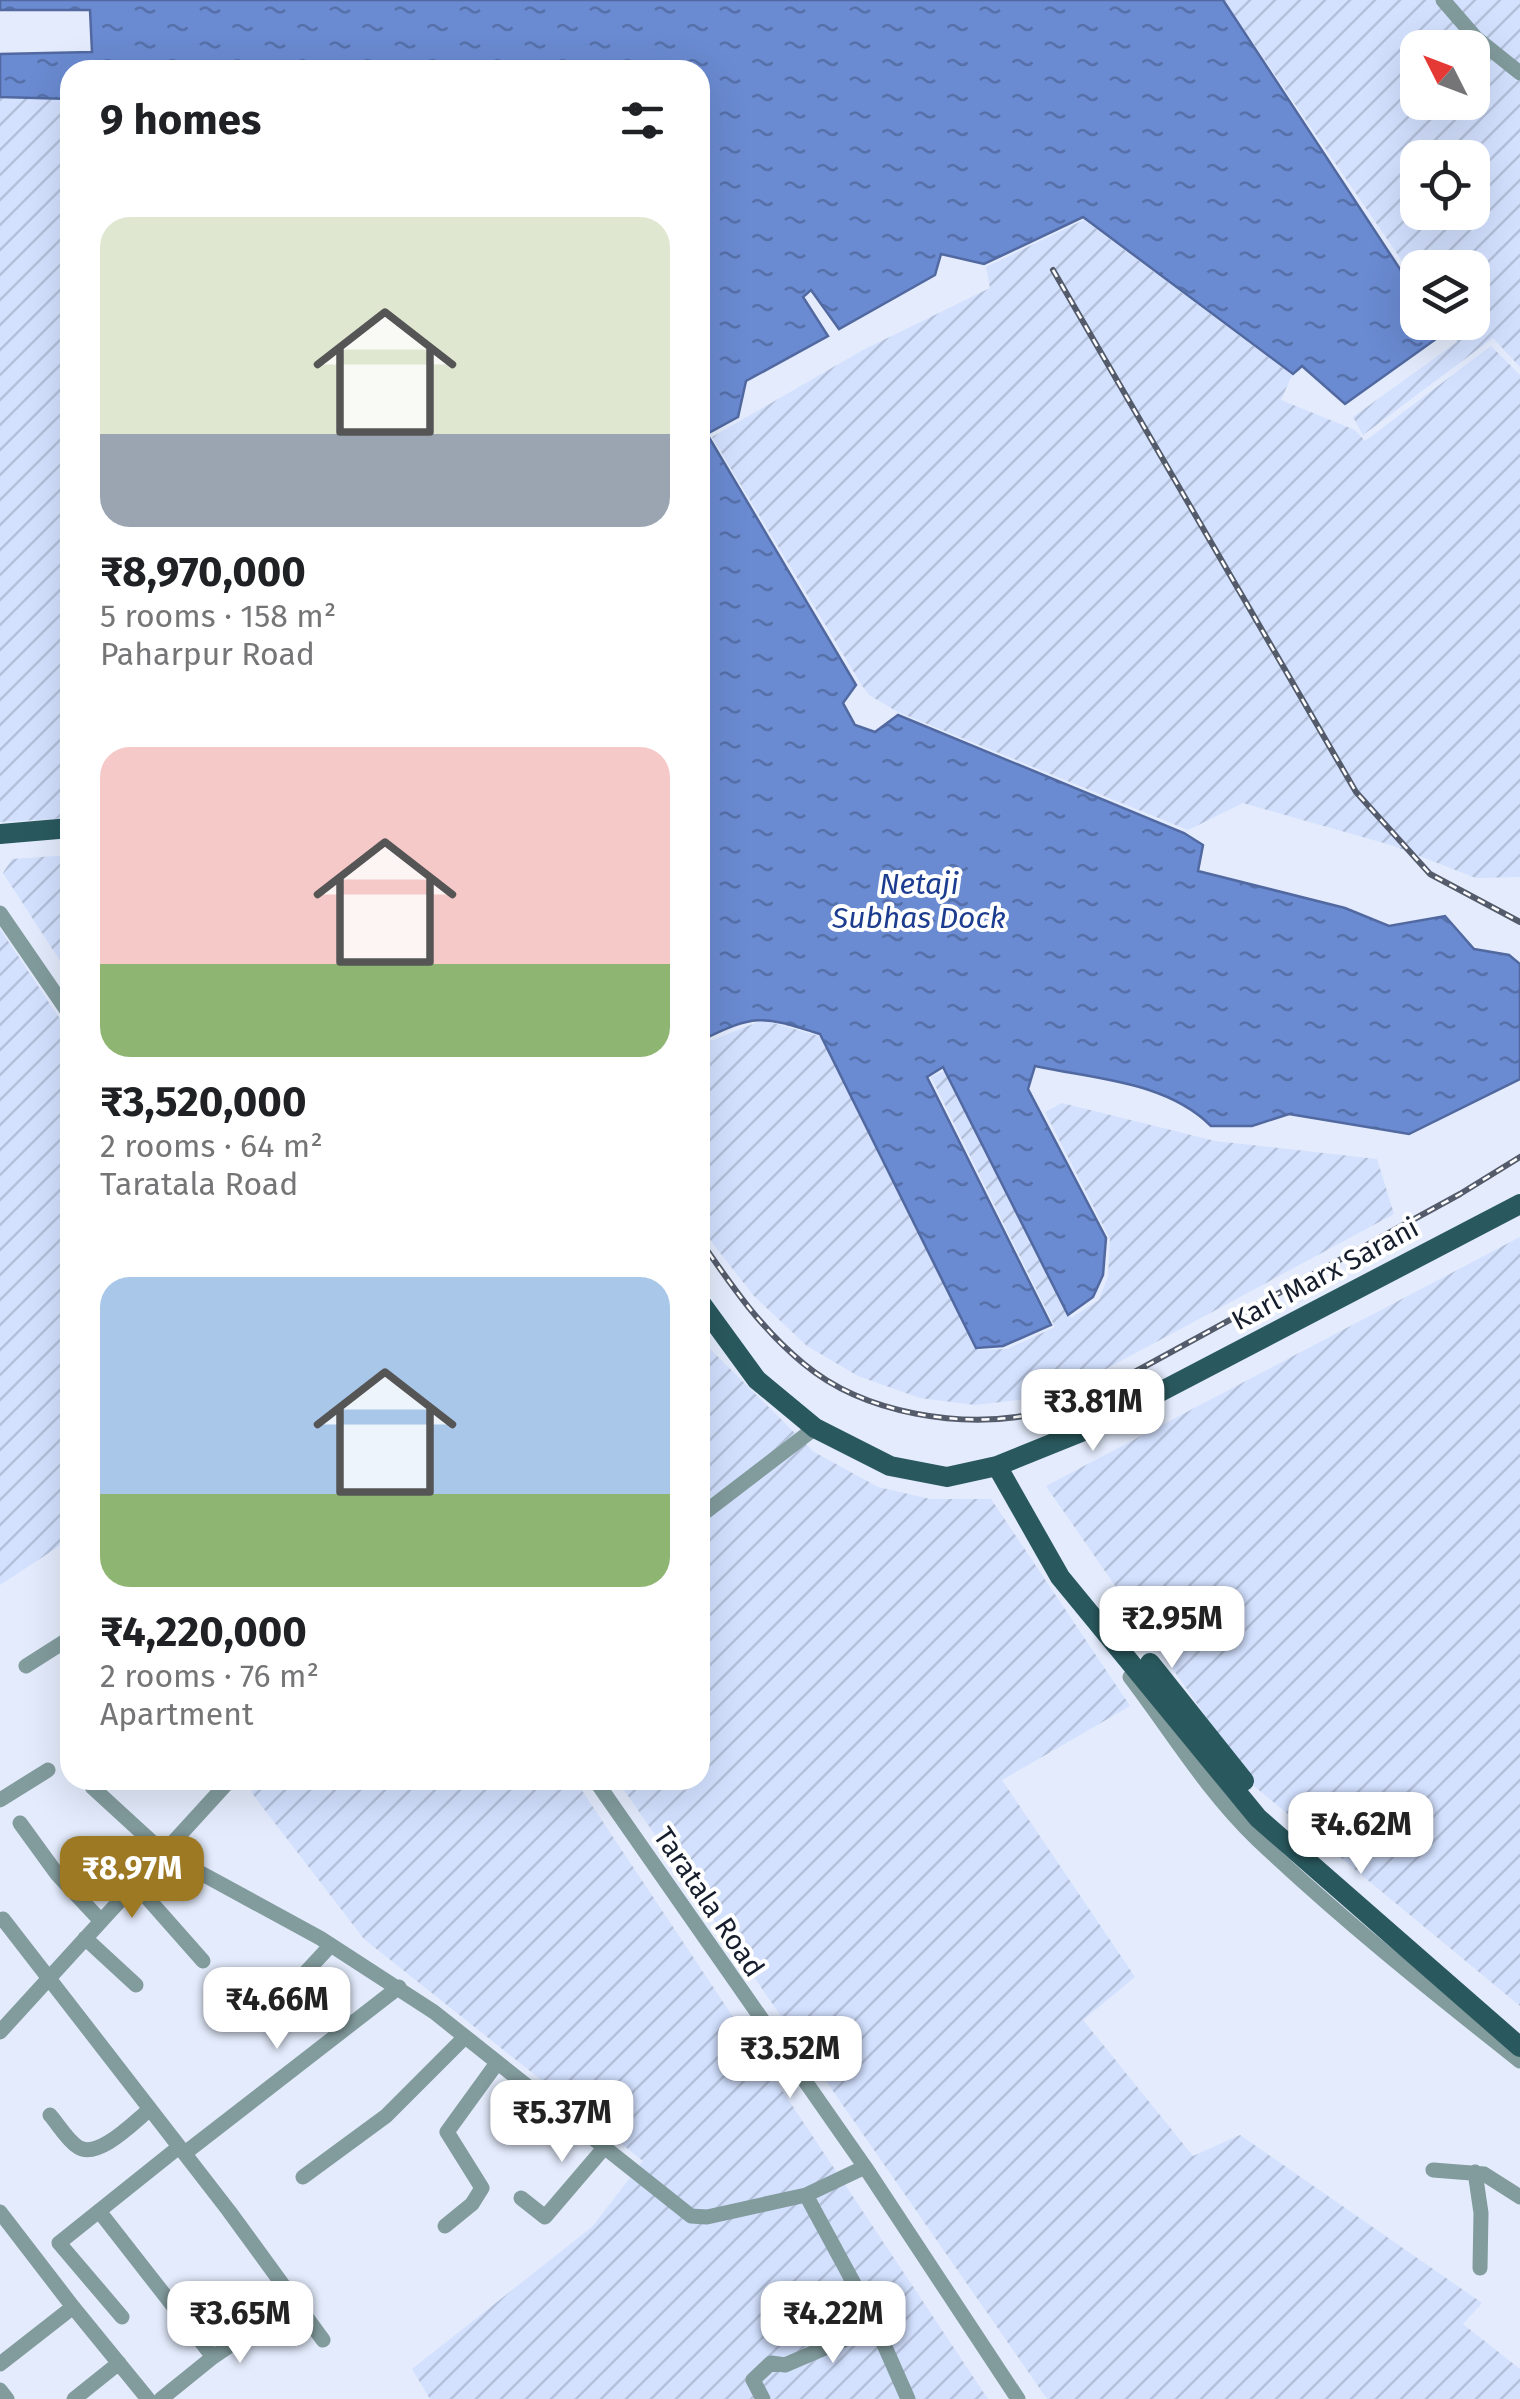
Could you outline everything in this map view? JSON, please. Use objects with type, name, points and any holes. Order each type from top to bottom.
[{"type":"main road","points":[[0,838],[60,829]]},
{"type":"main road","points":[[0,838],[60,840]]},
{"type":"main road","name":"Karl Marx Sarani","points":[[710,1316],[757,1380],[814,1428],[911,1472],[947,1476],[997,1466],[1091,1428],[1520,1204]]},
{"type":"main road","points":[[997,1466],[1046,1550],[1188,1720],[1268,1808],[1520,2030]]},
{"type":"main road","points":[[1188,1720],[1258,1818],[1520,2047]]},
{"type":"street","points":[[1444,0],[1475,37],[1520,73]]},
{"type":"street","points":[[0,913],[60,1000]]},
{"type":"street","points":[[710,1508],[814,1428]]},
{"type":"street","points":[[1127,1645],[1120,1664],[1187,1759],[1256,1839],[1394,1960],[1520,2061]]},
{"type":"street","points":[[26,1666],[60,1646]]},
{"type":"street","points":[[0,1800],[48,1770]]},
{"type":"street","points":[[95,1790],[164,1852],[399,1987],[692,2216],[707,2217],[806,2194],[865,2167]]},
{"type":"street","points":[[0,2032],[221,1790]]},
{"type":"street","name":"Taratala Road","points":[[602,1790],[865,2167],[1018,2399]]},
{"type":"street","points":[[20,1823],[57,1874],[101,1922]]},
{"type":"street","points":[[135,1884],[203,1960]]},
{"type":"street","points":[[3,1920],[323,2340]]},
{"type":"street","points":[[86,1938],[136,1985]]},
{"type":"street","points":[[267,2014],[331,1945]]},
{"type":"street","points":[[122,2317],[59,2242],[399,1987]]},
{"type":"street","points":[[303,2177],[386,2116],[466,2038]]},
{"type":"street","points":[[446,2226],[472,2204],[482,2188],[447,2132],[497,2063]]},
{"type":"street","points":[[50,2115],[73,2142],[86,2150],[108,2141],[149,2110]]},
{"type":"street","points":[[521,2198],[545,2217],[604,2148]]},
{"type":"street","points":[[1432,2170],[1492,2177],[1520,2197]]},
{"type":"street","points":[[1475,2172],[1482,2213],[1480,2268]]},
{"type":"street","points":[[806,2194],[876,2326],[908,2399]]},
{"type":"street","points":[[99,2211],[212,2357]]},
{"type":"street","points":[[0,2212],[148,2399]]},
{"type":"street","points":[[161,2399],[212,2357],[295,2301]]},
{"type":"street","points":[[0,2364],[73,2308]]},
{"type":"street","points":[[763,2399],[753,2380],[771,2363],[785,2364],[834,2340],[876,2326]]},
{"type":"street","points":[[74,2399],[119,2363]]},
{"type":"street","points":[[0,2390],[7,2399]]},
{"type":"shaded area","points":[[1224,0],[1439,0],[1469,30],[1400,30],[1400,120],[1490,120],[1490,50],[1520,80],[1520,367],[1493,338],[1363,435],[1353,417],[1457,342],[1490,340],[1490,250],[1400,250],[1400,258]]},
{"type":"shaded area","points":[[1451,0],[1520,0],[1520,65],[1490,41],[1490,30],[1477,30]]},
{"type":"shaded area","points":[[0,97],[60,99],[60,819],[0,822]]},
{"type":"shaded area","points":[[1084,220],[1292,375],[1281,400],[1355,430],[1365,441],[1491,346],[1520,375],[1520,877],[1476,878],[1391,845],[1243,803],[1188,830],[898,712],[869,695],[861,684],[712,437],[863,350],[990,288],[986,267]]},
{"type":"shaded area","points":[[60,856],[60,961],[3,873],[12,859]]},
{"type":"shaded area","points":[[0,929],[60,1019],[60,1546],[0,1585]]},
{"type":"shaded area","points":[[763,1020],[822,1037],[979,1350],[1007,1349],[1055,1327],[931,1077],[946,1070],[1071,1318],[1099,1300],[1108,1276],[1110,1239],[1045,1112],[1062,1103],[1215,1141],[1377,1159],[1394,1214],[1078,1384],[1019,1400],[975,1405],[920,1398],[858,1376],[807,1346],[753,1295],[710,1240],[710,1041]]},
{"type":"shaded area","points":[[1520,1237],[1520,2006],[1254,1786],[1046,1486]]},
{"type":"shaded area","points":[[710,1349],[814,1452],[878,1487],[930,1499],[991,1499],[1130,1706],[1002,1780],[1135,1977],[1083,2020],[1193,2156],[1240,2135],[1482,2303],[1463,2324],[1520,2369],[1520,2399],[1047,2399],[624,1790],[710,1790]]},
{"type":"shaded area","points":[[582,1790],[988,2399],[430,2399],[412,2369],[592,2227],[643,2161],[364,1939],[251,1792]]},
{"type":"water","name":"Netaji Subhas Dock","points":[[0,0],[1223,0],[1400,269],[1400,340],[1435,340],[1345,404],[1302,366],[1293,374],[1083,217],[984,264],[941,254],[935,275],[839,329],[811,290],[803,297],[828,336],[746,381],[738,417],[710,432],[710,60],[60,60],[60,99],[0,97],[0,54],[92,52],[90,10],[0,10]]},
{"type":"water","name":"Netaji Subhas Dock","points":[[710,439],[856,685],[843,703],[855,725],[875,732],[898,715],[1184,833],[1203,845],[1198,871],[1345,908],[1389,926],[1445,916],[1474,949],[1509,955],[1520,964],[1520,1079],[1409,1134],[1289,1114],[1252,1126],[1211,1126],[1173,1099],[1151,1091],[1035,1066],[1028,1089],[1106,1238],[1103,1275],[1093,1297],[1068,1315],[943,1067],[927,1077],[1051,1325],[1003,1346],[976,1348],[820,1034],[771,1021],[747,1022],[710,1037]]},
{"type":"railway","points":[[1053,270],[1356,792],[1430,874],[1520,922]]},
{"type":"railway","points":[[710,1254],[760,1321],[788,1350],[828,1381],[855,1395],[916,1414],[979,1420],[1010,1418],[1063,1406],[1131,1374],[1460,1194],[1520,1157]]}]
